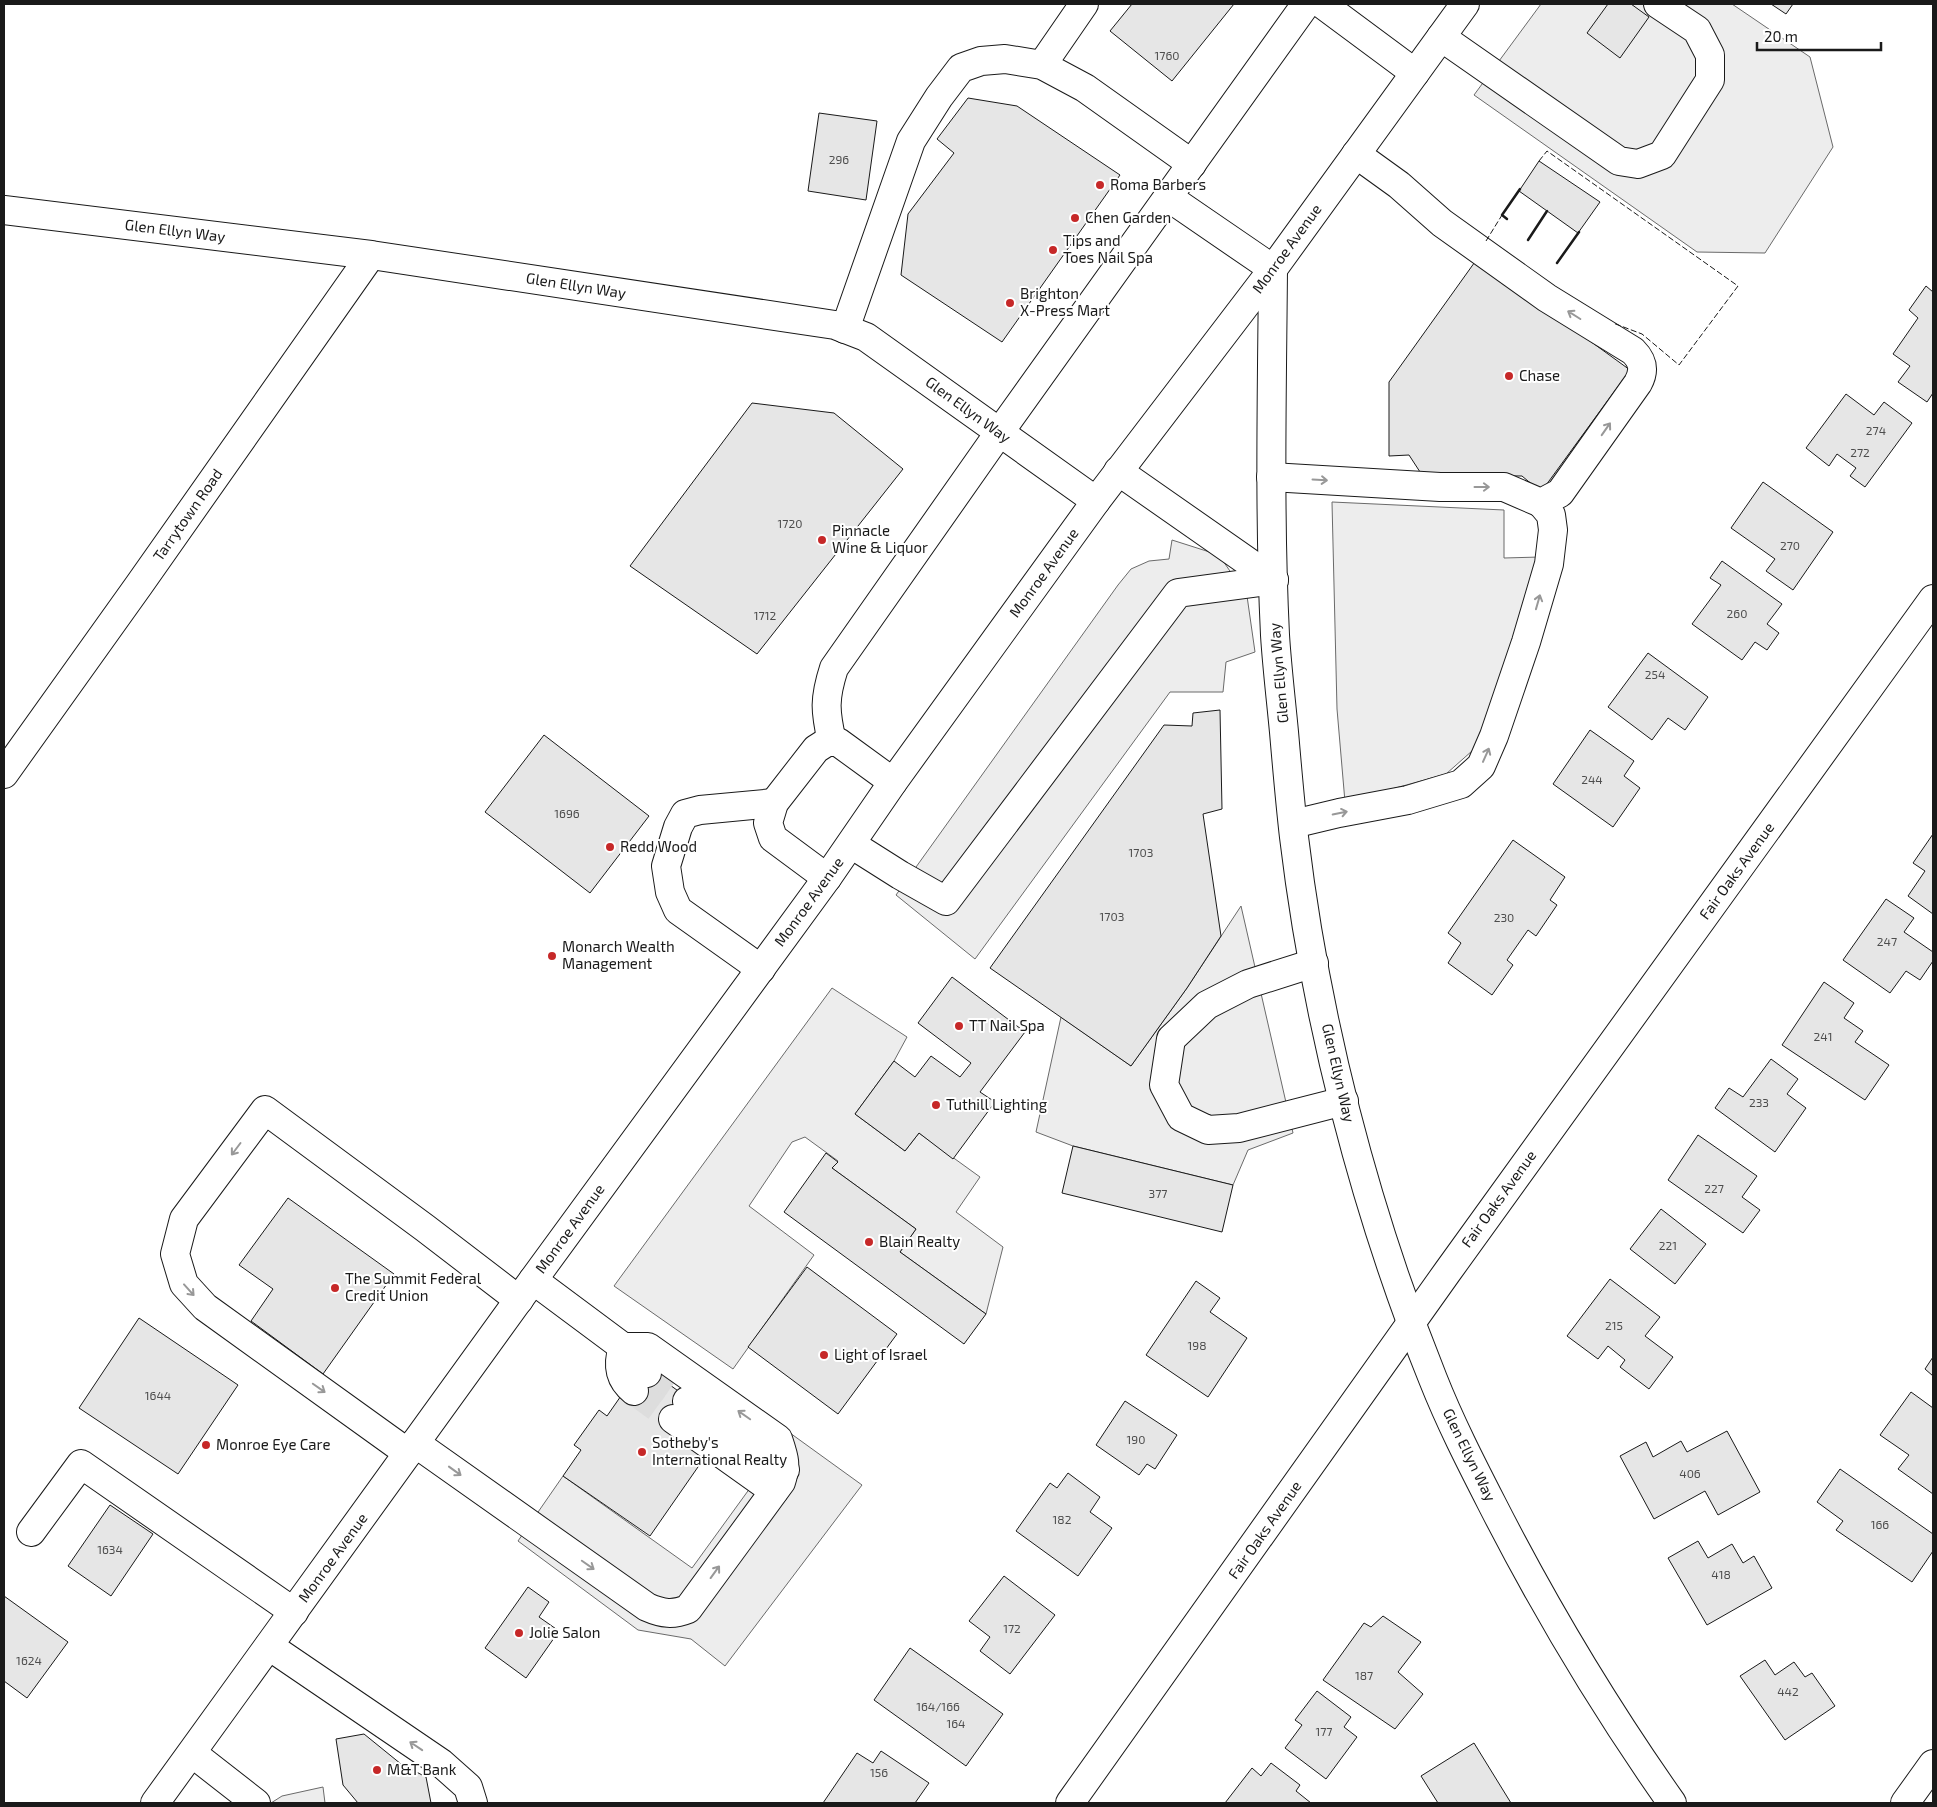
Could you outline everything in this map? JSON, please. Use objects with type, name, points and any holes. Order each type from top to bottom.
[{"type":"street","points":[[1042,65],[1084,4]]},
{"type":"street","points":[[832,742],[825,713],[827,690],[834,668],[1306,4]]},
{"type":"street","points":[[1322,4],[1415,73]]},
{"type":"street","name":"Monroe Avenue","points":[[155,1803],[827,878],[893,782],[1118,471],[1274,269],[1465,4]]},
{"type":"street","points":[[1441,37],[1619,161],[1638,164],[1662,155],[1710,80],[1710,55],[1697,30],[1658,4]]},
{"type":"street","points":[[845,328],[911,141],[939,97],[961,68],[981,61],[1005,59],[1042,65],[1085,88],[1192,164]]},
{"type":"street","points":[[1356,154],[1400,185],[1442,223],[1482,252],[1547,298],[1633,351],[1641,359],[1643,372],[1638,383],[1560,493],[1541,503]]},
{"type":"street","points":[[1168,197],[1274,269]]},
{"type":"street","name":"Glen Ellyn Way","points":[[4,210],[371,255],[835,325],[866,337],[1096,502]]},
{"type":"street","name":"Tarrytown Road","points":[[4,774],[371,255]]},
{"type":"street","name":"Glen Ellyn Way","points":[[1274,269],[1271,477],[1275,636],[1293,824],[1314,963],[1344,1101],[1361,1167],[1392,1267],[1433,1379],[1460,1441],[1518,1554],[1576,1658],[1637,1753],[1672,1803]]},
{"type":"street","points":[[1118,471],[1274,580]]},
{"type":"street","points":[[1271,477],[1440,486],[1504,487],[1541,503],[1551,515],[1553,530],[1549,564],[1526,642],[1494,736],[1481,766],[1461,784],[1408,800],[1293,824]]},
{"type":"street","points":[[851,844],[946,901],[1178,593],[1274,580]]},
{"type":"street","name":"Fair Oaks Avenue","points":[[1070,1803],[1412,1322],[1933,599]]},
{"type":"street","points":[[827,878],[772,838],[768,823],[774,803],[816,749],[827,742],[838,742],[893,782]]},
{"type":"street","points":[[761,969],[678,910],[670,892],[666,866],[678,827],[685,814],[700,810],[774,803]]},
{"type":"street","points":[[1314,963],[1248,984],[1207,1005],[1171,1039],[1164,1084],[1182,1117],[1208,1130],[1239,1128],[1344,1101]]},
{"type":"street","points":[[265,1110],[526,1290],[623,1347],[648,1347],[778,1439],[784,1455],[780,1480],[688,1609],[676,1614],[660,1613],[647,1607],[205,1307],[184,1284],[175,1254],[184,1219],[265,1110]]},
{"type":"street","points":[[623,1347],[619,1360],[621,1373],[627,1385],[641,1382]]},
{"type":"street","points":[[680,1410],[780,1480]]},
{"type":"street","points":[[31,1532],[81,1464],[294,1612]]},
{"type":"street","points":[[269,1646],[441,1763],[468,1787],[473,1803]]},
{"type":"street","points":[[192,1753],[256,1803]]},
{"type":"street","points":[[1905,1803],[1933,1764]]},
{"type":"shaded area","points":[[1541,4],[1732,4],[1810,57],[1833,147],[1765,253],[1697,252],[1474,95]]},
{"type":"shaded area","points":[[1332,502],[1504,510],[1504,558],[1540,557],[1481,743],[1446,774],[1345,802],[1337,709]]},
{"type":"shaded area","points":[[1172,540],[1219,555],[1247,596],[1255,652],[1226,662],[1223,692],[1170,692],[975,959],[896,895],[1118,585],[1131,569],[1149,561],[1169,559]]},
{"type":"shaded area","points":[[1241,906],[1293,1133],[1248,1150],[1233,1185],[1073,1146],[1036,1132],[1061,1017],[1131,1066],[1187,988]]},
{"type":"shaded area","points":[[832,988],[907,1037],[894,1061],[855,1114],[905,1151],[919,1133],[980,1177],[956,1212],[1003,1247],[986,1314],[900,1252],[916,1229],[832,1168],[838,1161],[805,1137],[792,1142],[749,1206],[814,1255],[733,1369],[614,1286]]},
{"type":"shaded area","points":[[790,1433],[862,1485],[725,1666],[691,1639],[638,1630],[518,1541],[563,1476],[692,1568]]},
{"type":"shaded area","points":[[323,1787],[325,1803],[271,1803],[282,1796]]},
{"type":"building","points":[[1132,4],[1234,4],[1172,81],[1110,31]]},
{"type":"building","points":[[1608,4],[1631,4],[1649,17],[1620,58],[1587,33]]},
{"type":"building","points":[[1771,4],[1793,4],[1786,14]]},
{"type":"building","points":[[968,98],[1017,106],[1120,175],[1002,342],[901,275],[908,214],[954,153],[937,139]]},
{"type":"building","points":[[819,113],[877,121],[866,200],[808,191]]},
{"type":"building","points":[[1539,161],[1600,202],[1578,233],[1519,191]]},
{"type":"building","name":"Chase","points":[[1477,259],[1630,370],[1541,492],[1522,476],[1422,475],[1409,455],[1389,456],[1389,382]]},
{"type":"building","points":[[1926,286],[1933,292],[1933,393],[1927,402],[1898,382],[1910,366],[1893,354],[1918,318],[1909,310]]},
{"type":"building","points":[[1846,394],[1874,415],[1884,402],[1912,423],[1865,487],[1850,476],[1856,468],[1837,454],[1829,466],[1806,448]]},
{"type":"building","points":[[752,403],[834,413],[903,469],[757,654],[630,566]]},
{"type":"building","points":[[1763,482],[1833,532],[1793,590],[1766,571],[1775,559],[1731,528]]},
{"type":"building","points":[[1722,561],[1782,604],[1767,624],[1779,633],[1767,650],[1755,642],[1742,660],[1692,624],[1721,585],[1710,578]]},
{"type":"building","points":[[1648,653],[1708,697],[1685,730],[1668,718],[1652,740],[1608,707]]},
{"type":"building","points":[[1220,710],[1222,809],[1203,814],[1221,936],[1187,988],[1131,1066],[990,968],[1164,725],[1192,726],[1193,713]]},
{"type":"building","points":[[1590,730],[1634,761],[1624,776],[1640,788],[1613,827],[1553,784]]},
{"type":"building","points":[[544,735],[649,816],[590,893],[485,812]]},
{"type":"building","points":[[1933,834],[1933,914],[1908,896],[1925,871],[1913,863]]},
{"type":"building","points":[[1513,840],[1565,877],[1550,900],[1557,905],[1536,936],[1528,930],[1507,960],[1513,965],[1492,995],[1448,963],[1461,943],[1448,933]]},
{"type":"building","points":[[1886,899],[1914,918],[1904,932],[1933,952],[1933,961],[1920,980],[1906,971],[1890,993],[1843,960]]},
{"type":"building","points":[[952,977],[1025,1032],[980,1092],[995,1102],[953,1159],[919,1133],[905,1151],[855,1114],[894,1061],[915,1077],[931,1056],[960,1077],[971,1063],[918,1023]]},
{"type":"building","points":[[1824,982],[1854,1003],[1844,1018],[1863,1031],[1855,1042],[1889,1065],[1865,1100],[1782,1045]]},
{"type":"building","points":[[1771,1059],[1798,1079],[1787,1094],[1806,1108],[1775,1152],[1715,1108],[1729,1088],[1743,1097]]},
{"type":"building","points":[[1698,1135],[1757,1176],[1742,1197],[1760,1210],[1743,1233],[1668,1180]]},
{"type":"building","points":[[1073,1146],[1233,1185],[1222,1232],[1062,1193]]},
{"type":"building","points":[[826,1153],[838,1162],[832,1168],[916,1229],[900,1252],[986,1314],[964,1344],[784,1212]]},
{"type":"building","points":[[288,1198],[394,1274],[323,1374],[251,1321],[273,1289],[239,1265]]},
{"type":"building","points":[[1661,1209],[1706,1244],[1675,1284],[1630,1249]]},
{"type":"building","points":[[807,1267],[897,1334],[838,1414],[748,1347]]},
{"type":"building","points":[[1610,1279],[1660,1317],[1645,1336],[1673,1357],[1649,1389],[1620,1367],[1625,1360],[1608,1346],[1598,1359],[1567,1336]]},
{"type":"building","points":[[1196,1281],[1220,1298],[1210,1312],[1247,1338],[1208,1397],[1146,1355]]},
{"type":"building","points":[[139,1318],[238,1385],[178,1474],[79,1408]]},
{"type":"building","points":[[1933,1357],[1933,1376],[1925,1369]]},
{"type":"building","name":"Sotheby's International Realty","points":[[649,1370],[688,1398],[707,1454],[650,1536],[563,1476],[581,1450],[574,1445],[599,1410],[607,1416],[623,1393]]},
{"type":"building","points":[[1911,1392],[1933,1408],[1933,1494],[1898,1469],[1909,1455],[1880,1435]]},
{"type":"building","points":[[1125,1401],[1177,1435],[1155,1469],[1147,1464],[1139,1475],[1096,1445]]},
{"type":"building","points":[[1727,1431],[1760,1492],[1718,1515],[1705,1491],[1654,1519],[1620,1456],[1646,1442],[1653,1457],[1681,1441],[1687,1452]]},
{"type":"building","points":[[1840,1469],[1933,1534],[1933,1551],[1912,1582],[1836,1530],[1843,1521],[1817,1502]]},
{"type":"building","points":[[1068,1473],[1100,1497],[1090,1512],[1112,1528],[1078,1576],[1016,1531],[1050,1483],[1057,1488]]},
{"type":"building","points":[[110,1505],[153,1534],[111,1596],[68,1566]]},
{"type":"building","points":[[1698,1541],[1708,1558],[1732,1544],[1743,1563],[1754,1556],[1772,1588],[1707,1625],[1668,1558]]},
{"type":"building","points":[[1004,1576],[1055,1615],[1010,1674],[980,1651],[990,1637],[969,1621]]},
{"type":"building","points":[[528,1587],[549,1602],[539,1617],[559,1631],[526,1678],[485,1648]]},
{"type":"building","points":[[4,1596],[68,1642],[27,1698],[4,1681]]},
{"type":"building","points":[[1383,1616],[1421,1642],[1398,1672],[1423,1694],[1395,1729],[1323,1680],[1364,1623],[1371,1627]]},
{"type":"building","points":[[910,1648],[1003,1714],[966,1766],[874,1700]]},
{"type":"building","points":[[1765,1660],[1775,1675],[1794,1662],[1805,1677],[1812,1673],[1835,1706],[1785,1740],[1740,1676]]},
{"type":"building","points":[[1317,1691],[1351,1717],[1344,1727],[1357,1737],[1326,1779],[1285,1748],[1302,1725],[1295,1720]]},
{"type":"building","name":"M&T Bank","points":[[364,1734],[401,1764],[426,1777],[431,1803],[358,1803],[343,1785],[336,1739]]},
{"type":"building","points":[[1474,1743],[1511,1803],[1438,1803],[1421,1776]]},
{"type":"building","points":[[881,1751],[929,1783],[915,1803],[823,1803],[857,1753],[873,1763]]},
{"type":"building","points":[[1271,1763],[1300,1785],[1296,1791],[1311,1803],[1225,1803],[1252,1768],[1261,1776]]},
{"type":"tunnel","points":[[647,1373],[687,1401]]},
{"type":"tunnel","points":[[634,1391],[673,1419]]},
{"type":"fence","points":[[1539,161],[1547,151],[1738,286],[1679,365],[1642,334],[1613,323]]},
{"type":"fence","points":[[1486,241],[1502,215]]},
{"type":"wall","points":[[1507,219],[1502,215],[1520,189]]},
{"type":"wall","points":[[1528,240],[1547,211]]},
{"type":"wall","points":[[1557,263],[1579,232]]},
{"type":"place","name":"Roma Barbers","points":[[1100,185]]},
{"type":"place","name":"Chen Garden","points":[[1075,218]]},
{"type":"place","name":"Tips and Toes Nail Spa","points":[[1053,250]]},
{"type":"place","name":"Brighton X-Press Mart","points":[[1010,303]]},
{"type":"place","name":"Chase","points":[[1509,376]]},
{"type":"place","name":"Pinnacle Wine & Liquor","points":[[822,540]]},
{"type":"place","name":"Redd Wood","points":[[610,847]]},
{"type":"place","name":"Monarch Wealth Management","points":[[552,956]]},
{"type":"place","name":"TT Nail Spa","points":[[959,1026]]},
{"type":"place","name":"Tuthill Lighting","points":[[936,1105]]},
{"type":"place","name":"Blain Realty","points":[[869,1242]]},
{"type":"place","name":"The Summit Federal Credit Union","points":[[335,1288]]},
{"type":"place","name":"Light of Israel","points":[[824,1355]]},
{"type":"place","name":"Monroe Eye Care","points":[[206,1445]]},
{"type":"place","name":"Sotheby's International Realty","points":[[642,1452]]},
{"type":"place","name":"Jolie Salon","points":[[519,1633]]},
{"type":"place","name":"M&T Bank","points":[[377,1770]]}]
